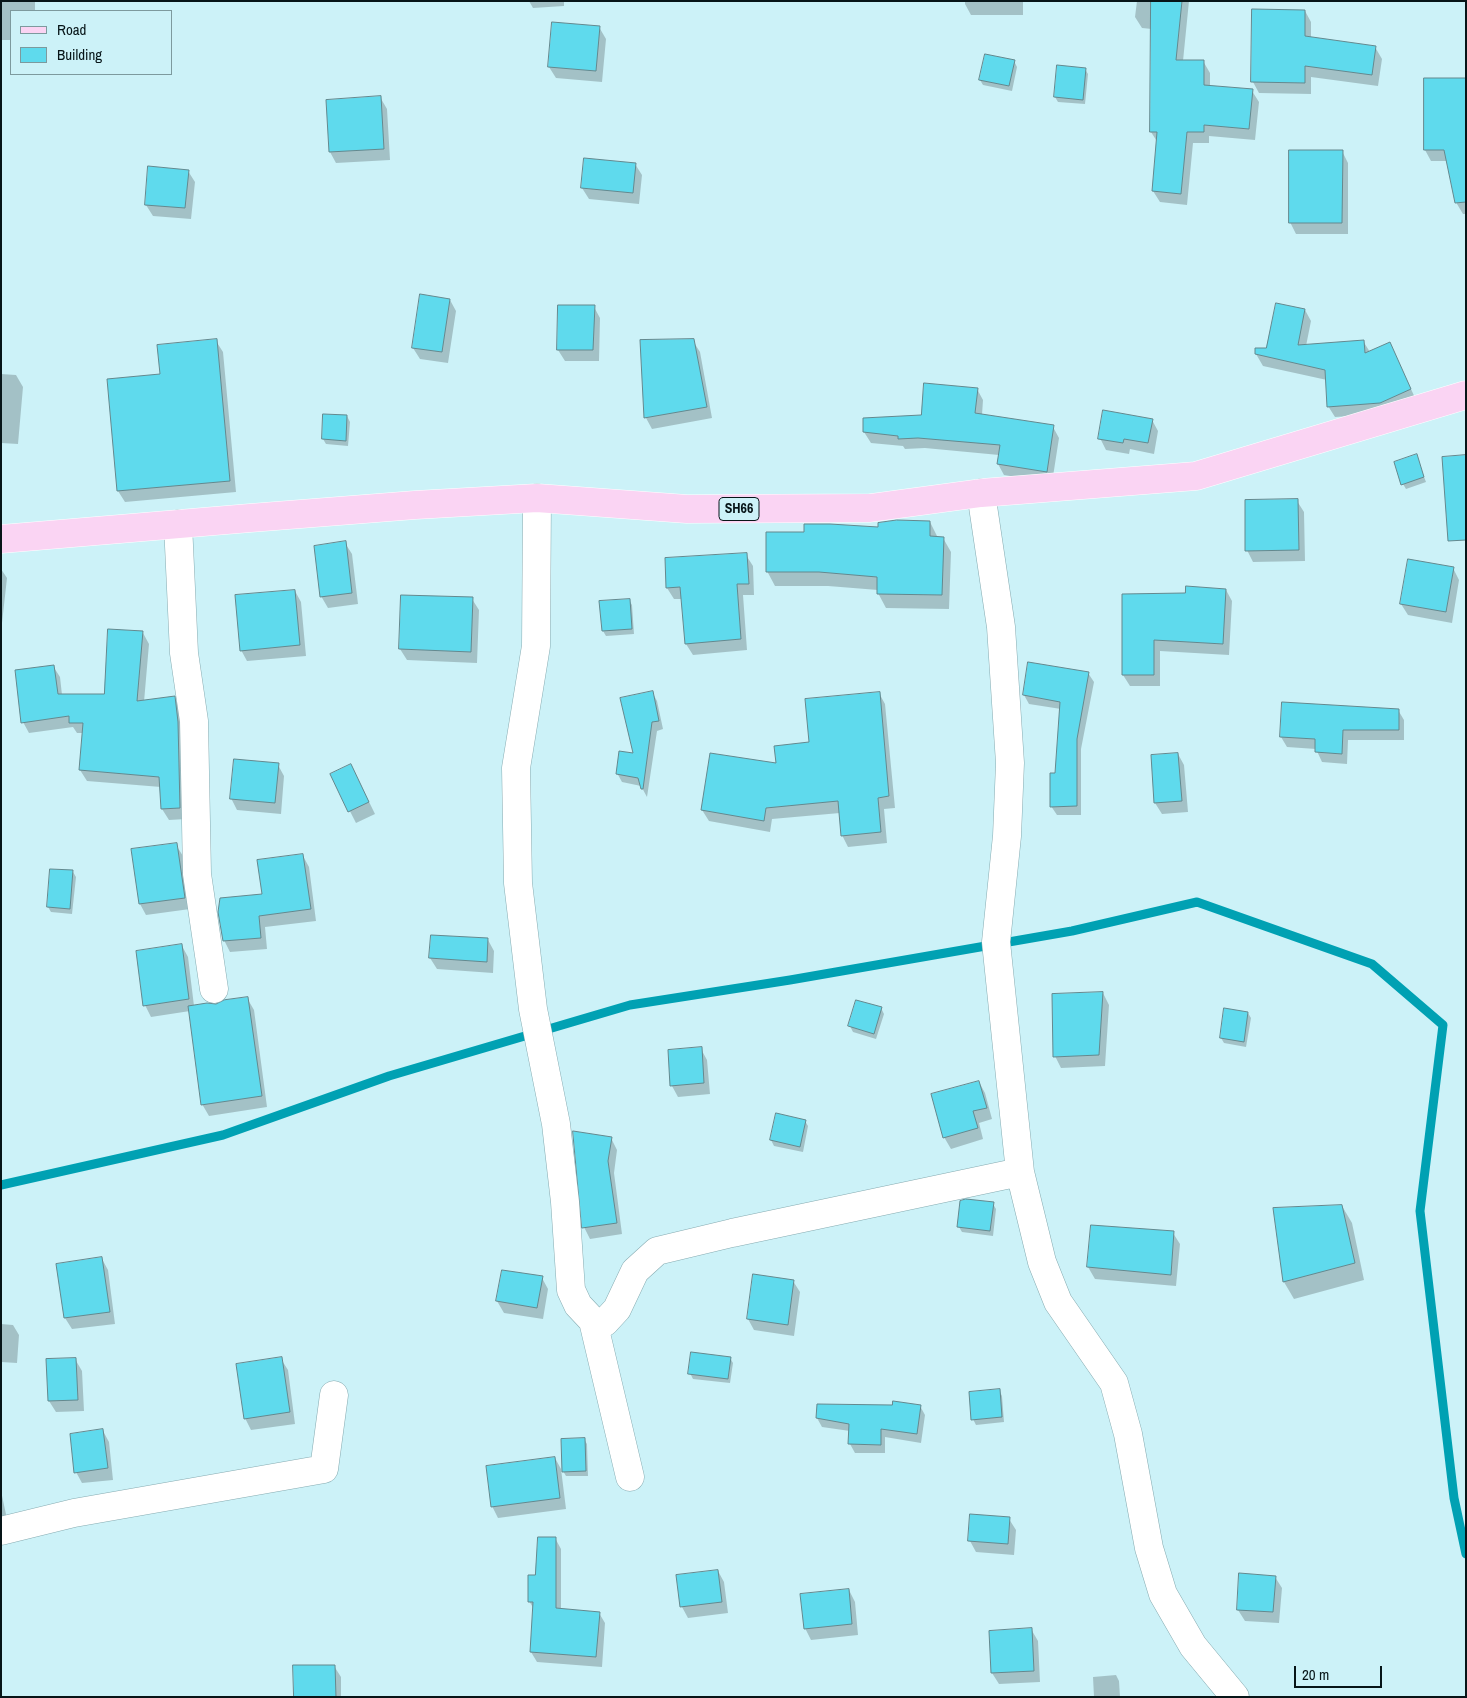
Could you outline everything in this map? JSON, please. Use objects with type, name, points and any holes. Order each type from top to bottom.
[{"type":"main road","name":"SH66","points":[[1,539],[415,505],[537,498],[687,509],[870,508],[981,493],[1196,476],[1466,395]]},
{"type":"street","points":[[981,493],[1001,627],[1010,763],[1007,836],[996,942],[1020,1172],[1042,1262],[1058,1302],[1114,1383],[1128,1434],[1149,1548],[1163,1594],[1193,1646],[1235,1697]]},
{"type":"street","points":[[537,498],[536,646],[516,768],[518,883],[533,1009],[556,1124],[565,1202],[571,1290],[578,1305],[593,1321],[630,1477]]},
{"type":"street","points":[[178,524],[184,654],[194,721],[197,874],[214,989]]},
{"type":"street","points":[[593,1321],[605,1322],[617,1309],[635,1271],[657,1251],[741,1230],[1020,1172]]},
{"type":"street","points":[[1,1531],[74,1513],[324,1469],[334,1395]]},
{"type":"building","points":[[1151,1],[1182,1],[1176,60],[1204,60],[1204,85],[1253,89],[1249,129],[1204,125],[1204,132],[1187,132],[1181,194],[1152,191],[1157,132],[1150,132]]},
{"type":"building","points":[[1252,9],[1305,10],[1305,36],[1376,46],[1372,75],[1305,66],[1305,83],[1251,82]]},
{"type":"building","points":[[552,22],[600,26],[596,71],[548,67]]},
{"type":"building","points":[[985,54],[1015,60],[1009,86],[979,80]]},
{"type":"building","points":[[1057,65],[1086,68],[1083,100],[1054,97]]},
{"type":"building","points":[[1424,78],[1466,78],[1466,202],[1455,203],[1444,150],[1424,150]]},
{"type":"building","points":[[381,96],[384,149],[329,152],[326,100]]},
{"type":"building","points":[[1289,150],[1343,150],[1342,223],[1289,223]]},
{"type":"building","points":[[584,158],[636,163],[633,193],[581,188]]},
{"type":"building","points":[[148,166],[189,170],[185,208],[145,205]]},
{"type":"building","points":[[420,294],[450,299],[442,352],[412,348]]},
{"type":"building","points":[[1276,303],[1305,309],[1298,345],[1364,340],[1365,353],[1390,342],[1411,389],[1380,403],[1327,407],[1325,370],[1255,354],[1255,348],[1266,348]]},
{"type":"building","points":[[558,305],[595,305],[593,350],[557,350]]},
{"type":"building","points":[[217,339],[230,481],[117,491],[107,379],[160,374],[157,345]]},
{"type":"building","points":[[694,339],[707,407],[644,418],[640,340]]},
{"type":"building","points":[[924,383],[978,388],[975,413],[1054,425],[1047,472],[997,464],[1000,445],[918,438],[898,439],[898,436],[863,432],[863,418],[921,415]]},
{"type":"building","points":[[1103,410],[1153,419],[1148,443],[1124,439],[1123,443],[1098,439]]},
{"type":"building","points":[[323,414],[347,415],[346,441],[322,439]]},
{"type":"building","points":[[1417,454],[1424,477],[1401,485],[1394,462]]},
{"type":"building","points":[[1466,455],[1466,540],[1448,541],[1442,457]]},
{"type":"building","points":[[1298,499],[1299,550],[1245,551],[1245,500]]},
{"type":"building","points":[[897,520],[930,521],[930,536],[944,537],[942,595],[877,594],[877,577],[819,572],[766,572],[766,532],[804,532],[804,524],[878,527],[878,523]]},
{"type":"building","points":[[346,541],[352,593],[320,597],[314,546]]},
{"type":"building","points":[[747,553],[749,584],[737,584],[741,639],[685,644],[680,587],[666,588],[665,558]]},
{"type":"building","points":[[1408,559],[1454,567],[1446,612],[1400,604]]},
{"type":"building","points":[[1186,586],[1226,589],[1223,644],[1154,640],[1154,675],[1122,675],[1122,594],[1185,593]]},
{"type":"building","points":[[295,590],[300,645],[240,651],[235,595]]},
{"type":"building","points":[[401,595],[473,597],[471,652],[399,649]]},
{"type":"building","points":[[630,599],[632,629],[602,631],[599,601]]},
{"type":"building","points":[[108,629],[143,631],[137,701],[175,696],[178,722],[180,808],[161,809],[159,777],[79,770],[83,723],[69,723],[69,716],[21,723],[15,670],[54,665],[58,694],[104,694]]},
{"type":"building","points":[[1028,662],[1089,672],[1077,739],[1077,806],[1050,807],[1050,773],[1055,773],[1060,702],[1023,695]]},
{"type":"building","points":[[653,691],[659,721],[652,722],[643,789],[641,789],[638,778],[616,774],[619,751],[633,753],[620,698]]},
{"type":"building","points":[[880,692],[889,796],[878,798],[881,832],[841,836],[838,801],[766,808],[764,821],[701,810],[710,753],[776,763],[774,746],[809,742],[805,699]]},
{"type":"building","points":[[1282,702],[1399,709],[1399,730],[1343,730],[1342,754],[1315,752],[1315,739],[1280,737]]},
{"type":"building","points":[[1178,753],[1182,801],[1154,803],[1151,755]]},
{"type":"building","points":[[234,759],[279,763],[275,803],[230,799]]},
{"type":"building","points":[[351,764],[369,802],[348,812],[330,774]]},
{"type":"building","points":[[177,843],[185,898],[139,904],[131,849]]},
{"type":"building","points":[[303,854],[311,909],[259,916],[261,938],[223,941],[218,912],[220,898],[262,894],[257,860]]},
{"type":"building","points":[[50,869],[73,870],[70,909],[47,907]]},
{"type":"building","points":[[431,935],[488,938],[487,962],[429,958]]},
{"type":"building","points":[[182,944],[189,999],[143,1006],[136,951]]},
{"type":"building","points":[[1103,992],[1099,1055],[1053,1057],[1052,994]]},
{"type":"building","points":[[248,997],[262,1096],[201,1105],[188,1006],[207,1003],[216,1004],[224,1000]]},
{"type":"building","points":[[856,1000],[882,1007],[874,1034],[848,1026]]},
{"type":"building","points":[[1224,1008],[1248,1012],[1244,1042],[1220,1038]]},
{"type":"building","points":[[702,1047],[704,1083],[670,1086],[668,1050]]},
{"type":"building","points":[[979,1081],[987,1108],[973,1111],[978,1128],[943,1138],[931,1094]]},
{"type":"building","points":[[776,1113],[806,1120],[800,1147],[770,1140]]},
{"type":"building","points":[[573,1131],[612,1137],[608,1161],[617,1223],[582,1228]]},
{"type":"building","points":[[966,1199],[994,1202],[990,1231],[957,1227],[960,1201]]},
{"type":"building","points":[[1342,1205],[1355,1263],[1283,1282],[1273,1208]]},
{"type":"building","points":[[1091,1225],[1174,1231],[1171,1275],[1087,1267]]},
{"type":"building","points":[[102,1257],[110,1312],[64,1318],[56,1264]]},
{"type":"building","points":[[502,1270],[543,1276],[537,1308],[496,1301]]},
{"type":"building","points":[[753,1274],[794,1280],[788,1325],[747,1319]]},
{"type":"building","points":[[691,1352],[731,1357],[728,1379],[688,1374]]},
{"type":"building","points":[[282,1357],[290,1412],[244,1419],[236,1364]]},
{"type":"building","points":[[76,1358],[78,1400],[48,1401],[46,1359]]},
{"type":"building","points":[[1000,1389],[1002,1417],[971,1420],[969,1392]]},
{"type":"building","points":[[893,1401],[921,1405],[917,1434],[881,1429],[881,1445],[848,1444],[849,1424],[816,1418],[817,1404],[892,1405]]},
{"type":"building","points":[[103,1429],[108,1468],[74,1473],[70,1434]]},
{"type":"building","points":[[585,1438],[586,1471],[562,1472],[561,1439]]},
{"type":"building","points":[[555,1457],[560,1498],[491,1507],[486,1466]]},
{"type":"building","points":[[970,1514],[1010,1517],[1008,1544],[968,1541]]},
{"type":"building","points":[[538,1537],[556,1537],[556,1608],[600,1612],[596,1657],[530,1652],[533,1602],[528,1602],[528,1575],[535,1575]]},
{"type":"building","points":[[718,1570],[722,1602],[680,1607],[676,1575]]},
{"type":"building","points":[[1239,1573],[1276,1576],[1273,1612],[1237,1610]]},
{"type":"building","points":[[849,1589],[852,1624],[804,1629],[800,1594]]},
{"type":"building","points":[[1032,1628],[1034,1671],[991,1673],[989,1631]]},
{"type":"building","points":[[293,1665],[335,1665],[336,1697],[294,1697]]},
{"type":"waterway","points":[[1,1185],[223,1135],[389,1076],[630,1005],[790,980],[1072,931],[1197,902],[1372,964],[1443,1025],[1420,1211],[1454,1498],[1466,1554]]}]
